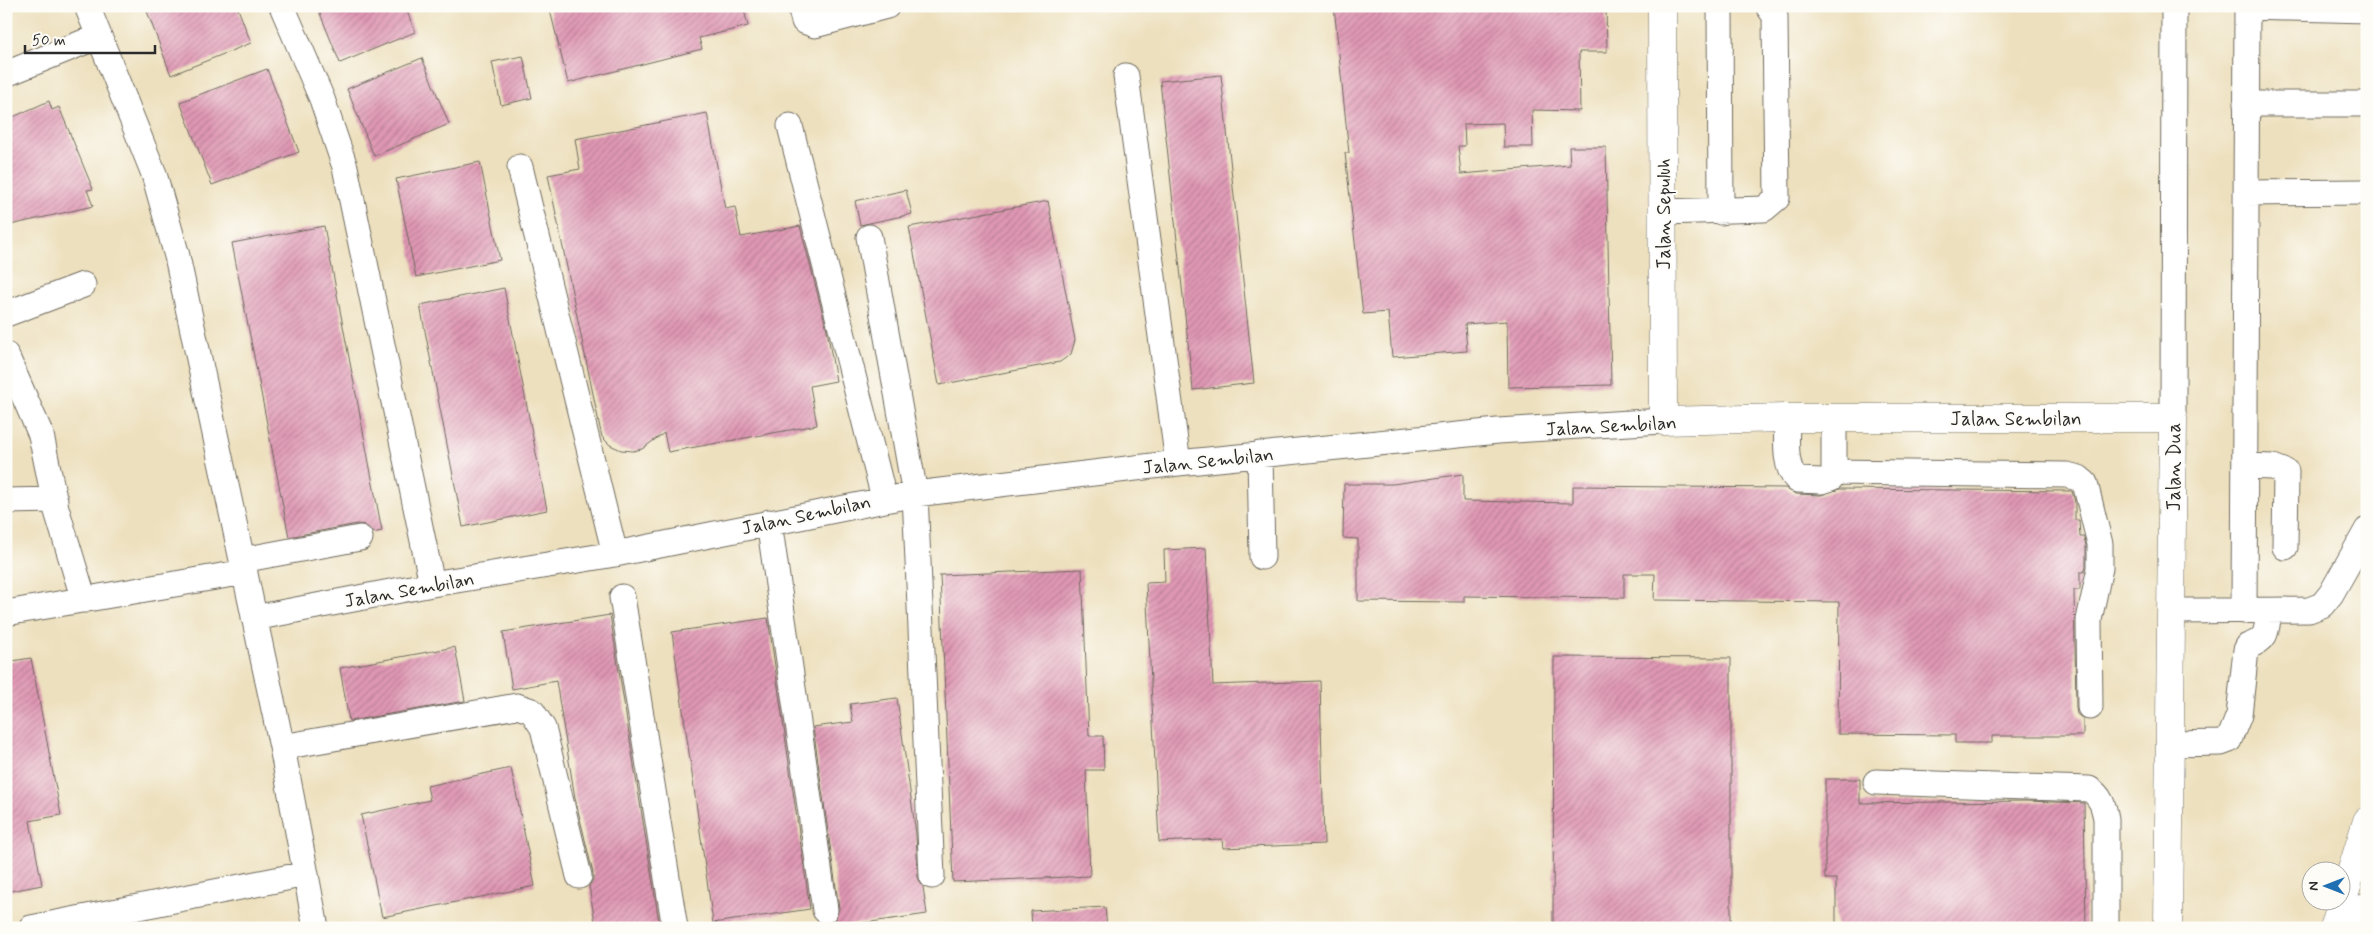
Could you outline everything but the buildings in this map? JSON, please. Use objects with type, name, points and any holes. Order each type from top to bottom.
[{"type":"main road","name":"Jalan Sepuluh","points":[[1662,6],[1663,421]]},
{"type":"main road","name":"Jalan Sembilan","points":[[1663,421],[1787,418],[2173,418]]},
{"type":"main road","name":"Jalan Dua","points":[[2168,928],[2173,418]]},
{"type":"main road","points":[[2334,928],[2367,820]]},
{"type":"main road","points":[[2361,928],[2367,907]]},
{"type":"street","points":[[87,6],[154,174],[166,212],[282,746],[316,928]]},
{"type":"street","points":[[282,6],[322,99],[345,167],[432,584]]},
{"type":"street","points":[[800,6],[804,21],[814,25],[887,6]]},
{"type":"street","points":[[1720,6],[1721,212]]},
{"type":"street","points":[[1663,212],[1721,212],[1764,209],[1777,198],[1774,16],[1768,6]]},
{"type":"street","name":"Jalan Dua","points":[[2173,418],[2174,6]]},
{"type":"street","points":[[2170,744],[2229,740],[2239,715],[2246,650],[2248,646],[2260,642],[2264,637],[2257,611],[2245,466],[2247,7],[2367,10]]},
{"type":"street","points":[[6,74],[99,36]]},
{"type":"street","points":[[1126,76],[1178,463]]},
{"type":"street","points":[[2246,104],[2367,104]]},
{"type":"street","points":[[790,126],[884,498]]},
{"type":"street","points":[[520,167],[615,554]]},
{"type":"street","points":[[2246,193],[2367,192]]},
{"type":"street","points":[[869,237],[915,494],[932,876]]},
{"type":"street","points":[[6,314],[83,285]]},
{"type":"street","points":[[6,356],[14,392],[41,435],[54,500],[84,600]]},
{"type":"street","points":[[1787,418],[1788,460],[1791,474],[1797,480],[1822,481],[1831,478],[1834,472],[1834,418]]},
{"type":"street","name":"Jalan Sembilan","points":[[254,618],[432,584],[615,554],[884,498],[1260,454],[1498,431],[1663,421]]},
{"type":"street","points":[[1260,454],[1262,557]]},
{"type":"street","points":[[2245,466],[2273,467],[2286,472],[2285,547]]},
{"type":"street","points":[[1834,472],[2067,475],[2079,478],[2085,483],[2100,544],[2100,568],[2089,620],[2090,707]]},
{"type":"street","points":[[6,501],[54,500]]},
{"type":"street","points":[[769,522],[825,910]]},
{"type":"street","points":[[2172,611],[2309,610],[2322,605],[2331,594],[2367,530]]},
{"type":"street","points":[[6,613],[84,600],[243,566],[360,538]]},
{"type":"street","points":[[622,597],[675,928]]},
{"type":"street","points":[[282,746],[517,706],[532,711],[543,728],[579,876]]},
{"type":"street","points":[[1876,782],[2089,789],[2096,794],[2104,806],[2106,820],[2106,928]]},
{"type":"street","points":[[31,928],[306,874]]}]
